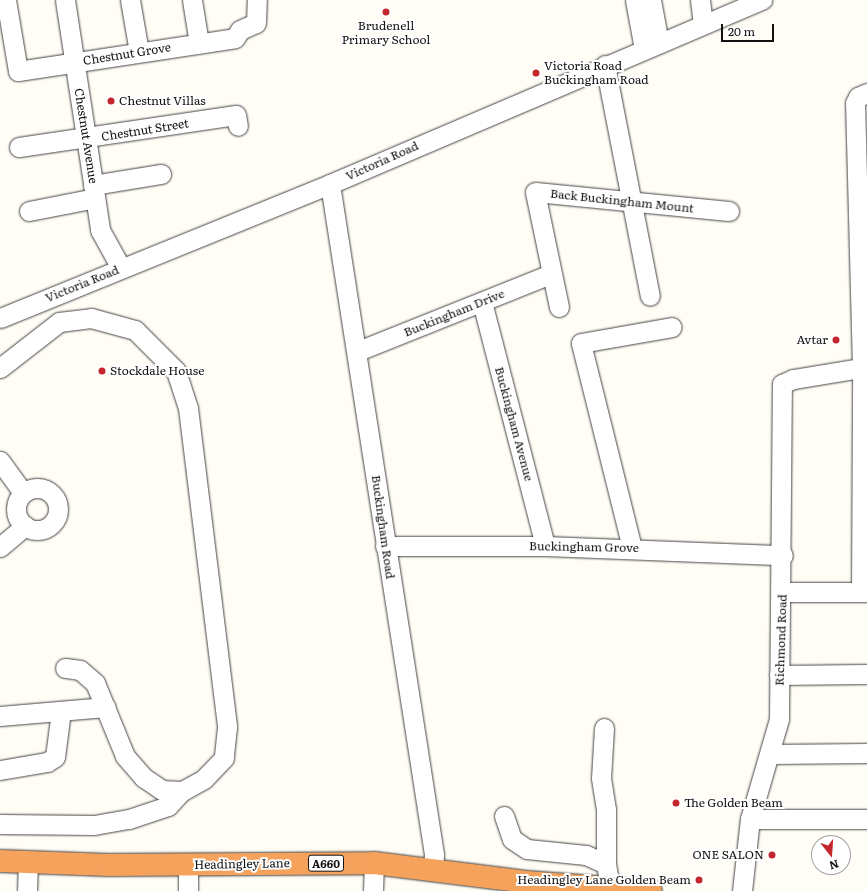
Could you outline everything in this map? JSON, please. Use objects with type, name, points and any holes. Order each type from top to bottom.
[{"type":"highway","name":"Headingley Lane","points":[[0,861],[28,863],[188,865],[374,863],[433,871],[611,890],[652,891]]},
{"type":"street","name":"Chestnut Grove","points":[[6,0],[18,71],[235,38],[240,30],[256,23],[257,0]]},
{"type":"street","name":"Chestnut Avenue","points":[[65,0],[100,230],[121,268]]},
{"type":"street","points":[[130,0],[139,52]]},
{"type":"street","points":[[192,0],[199,43]]},
{"type":"street","points":[[635,0],[651,46]]},
{"type":"street","points":[[651,0],[651,46]]},
{"type":"street","points":[[700,0],[703,24]]},
{"type":"street","name":"Victoria Road","points":[[0,318],[330,184],[605,65],[762,0]]},
{"type":"street","points":[[605,65],[650,296]]},
{"type":"street","points":[[782,592],[864,592],[865,367],[862,95]]},
{"type":"street","name":"Chestnut Street","points":[[19,147],[86,139],[236,115],[238,126]]},
{"type":"street","points":[[29,211],[161,174]]},
{"type":"street","name":"Buckingham Road","points":[[330,184],[358,351],[385,546],[434,854],[433,871]]},
{"type":"street","name":"Back Buckingham Mount","points":[[559,307],[535,192],[729,211]]},
{"type":"street","name":"Buckingham Drive","points":[[358,351],[551,274]]},
{"type":"street","name":"Buckingham Avenue","points":[[482,302],[546,546]]},
{"type":"street","points":[[0,368],[59,322],[91,318],[135,330],[176,371],[188,408],[227,727],[224,758],[204,780],[182,791],[168,806],[129,819],[94,825],[0,824]]},
{"type":"street","points":[[632,548],[581,343],[672,328]]},
{"type":"street","name":"Richmond Road","points":[[742,891],[750,819],[771,754],[779,719],[783,555],[782,384],[793,379],[865,367]]},
{"type":"street","points":[[0,461],[23,493]]},
{"type":"street","points":[[0,547],[14,517],[17,501],[23,493],[33,488],[47,490],[59,506],[51,525],[38,530],[14,517]]},
{"type":"street","name":"Buckingham Grove","points":[[385,546],[546,546],[632,548],[783,555]]},
{"type":"street","points":[[65,668],[80,670],[95,683],[126,756],[144,778],[162,790],[182,791]]},
{"type":"street","points":[[779,674],[867,674]]},
{"type":"street","points":[[0,716],[106,707]]},
{"type":"street","points":[[0,770],[47,762],[55,757],[61,711]]},
{"type":"street","points":[[604,728],[601,778],[606,810],[606,864],[611,890]]},
{"type":"street","points":[[771,754],[867,753]]},
{"type":"street","points":[[504,816],[512,839],[526,849],[586,854],[606,864]]},
{"type":"street","points":[[750,819],[867,819]]},
{"type":"street","points":[[27,891],[28,863]]},
{"type":"street","points":[[373,891],[374,863]]},
{"type":"street","points":[[188,865],[188,891]]},
{"type":"place","name":"Brudenell Primary School","points":[[386,12]]},
{"type":"place","name":"Victoria Road Buckingham Road","points":[[536,73]]},
{"type":"place","name":"Chestnut Villas","points":[[111,101]]},
{"type":"place","name":"Avtar","points":[[836,340]]},
{"type":"place","name":"Stockdale House","points":[[102,371]]},
{"type":"place","name":"The Golden Beam","points":[[676,803]]},
{"type":"place","name":"ONE SALON","points":[[772,855]]},
{"type":"place","name":"Headingley Lane Golden Beam","points":[[699,880]]}]
